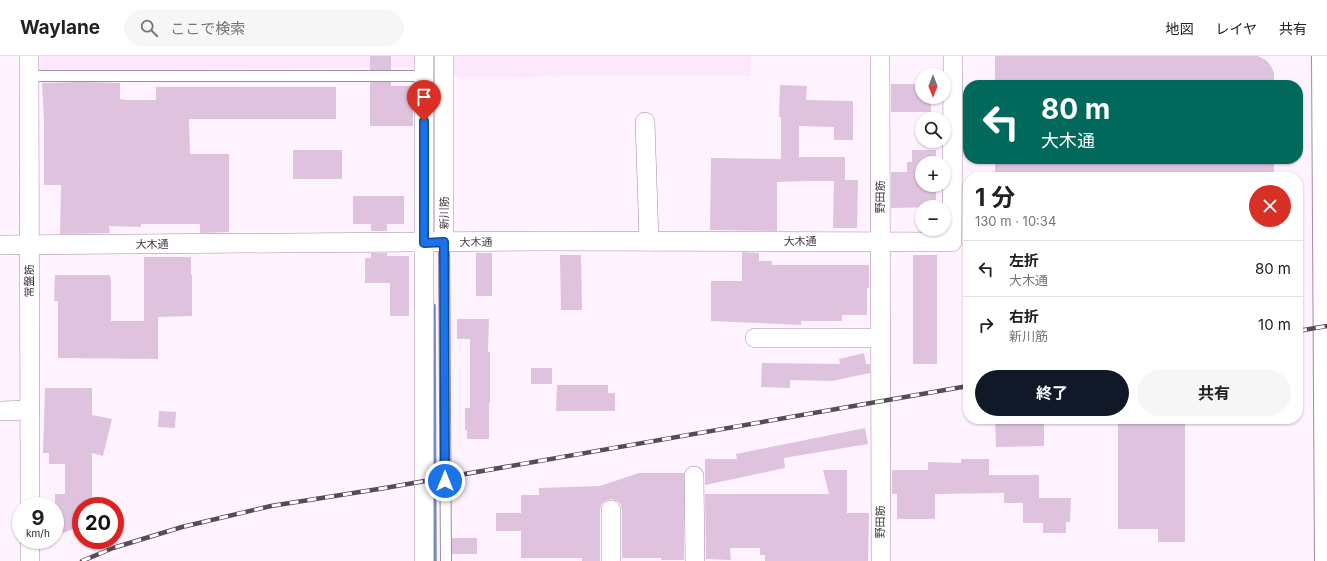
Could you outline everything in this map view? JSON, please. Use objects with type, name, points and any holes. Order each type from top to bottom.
[{"type":"street","name":"常盤筋","points":[[29,56],[30,497]]},
{"type":"street","name":"新川筋","points":[[424,56],[424,561]]},
{"type":"street","name":"新川筋","points":[[444,56],[444,242]]},
{"type":"street","name":"野田筋","points":[[880,56],[881,561]]},
{"type":"street","name":"大木通","points":[[0,245],[649,241],[952,242],[953,56]]},
{"type":"street","points":[[1324,56],[1326,239],[1324,355],[1326,561]]},
{"type":"street","points":[[645,122],[649,241]]},
{"type":"street","points":[[755,338],[880,338]]},
{"type":"street","points":[[0,411],[29,410]]},
{"type":"street","points":[[694,476],[695,561]]},
{"type":"street","points":[[610,510],[611,561]]},
{"type":"street","points":[[30,549],[30,561]]},
{"type":"lane","points":[[29,76],[424,76]]},
{"type":"lane","name":"新川筋","points":[[444,242],[446,561]]},
{"type":"shaded area","points":[[35,56],[419,56],[419,67],[35,71]]},
{"type":"shaded area","points":[[453,56],[751,56],[751,76],[453,77]]},
{"type":"building","points":[[370,56],[391,56],[391,70],[370,70]]},
{"type":"building","points":[[995,56],[1258,56],[1266,60],[1274,73],[1274,80],[995,80]]},
{"type":"building","points":[[370,82],[391,82],[391,86],[413,86],[413,126],[370,126]]},
{"type":"building","points":[[42,83],[120,83],[120,99],[126,100],[156,100],[156,87],[336,87],[336,119],[189,119],[190,154],[229,154],[229,232],[200,233],[200,224],[141,224],[141,227],[109,226],[110,233],[60,234],[61,185],[44,185],[44,121]]},
{"type":"building","points":[[891,84],[915,84],[915,104],[931,104],[931,112],[891,112]]},
{"type":"building","points":[[780,85],[807,86],[806,100],[853,101],[853,140],[834,140],[834,127],[799,126],[799,157],[845,157],[845,180],[858,180],[857,228],[833,228],[834,181],[804,181],[777,182],[777,231],[710,230],[711,158],[781,159],[781,117],[779,117]]},
{"type":"building","points":[[293,150],[342,150],[342,179],[293,179]]},
{"type":"building","points":[[912,150],[936,150],[936,156],[915,156],[915,192],[936,192],[936,200],[915,200],[915,207],[891,208],[891,172],[907,172],[907,162],[912,162]]},
{"type":"building","points":[[995,164],[1274,164],[1274,172],[995,172]]},
{"type":"building","points":[[353,196],[404,196],[404,224],[387,224],[387,231],[371,231],[371,224],[353,224]]},
{"type":"building","points":[[742,252],[759,253],[759,261],[772,261],[772,265],[869,265],[867,315],[842,315],[842,321],[801,321],[801,325],[711,321],[711,281],[742,281]]},
{"type":"building","points":[[371,253],[387,253],[387,256],[409,256],[409,316],[390,316],[390,283],[365,283],[365,258],[371,258]]},
{"type":"building","points":[[476,253],[492,253],[492,296],[476,296]]},
{"type":"building","points":[[560,255],[581,255],[582,310],[561,310]]},
{"type":"building","points":[[913,255],[937,255],[937,364],[913,364]]},
{"type":"building","points":[[144,257],[191,257],[192,316],[158,317],[158,359],[58,358],[58,301],[54,301],[55,275],[110,275],[111,321],[144,321]]},
{"type":"building","points":[[457,319],[489,319],[489,439],[467,439],[467,430],[465,430],[465,408],[470,408],[470,339],[457,339]]},
{"type":"building","points":[[864,353],[866,364],[870,364],[870,373],[832,381],[790,380],[790,388],[761,387],[762,363],[840,364],[839,359]]},
{"type":"building","points":[[531,368],[552,368],[552,384],[531,384]]},
{"type":"building","points":[[557,385],[608,385],[608,393],[615,393],[615,411],[556,411]]},
{"type":"building","points":[[45,388],[92,388],[92,415],[112,419],[103,456],[92,453],[92,497],[72,497],[72,529],[64,533],[64,497],[55,497],[55,494],[65,494],[65,464],[49,464],[49,453],[43,453]]},
{"type":"building","points":[[159,411],[176,412],[175,428],[158,427]]},
{"type":"building","points":[[995,424],[1044,424],[1044,446],[996,447]]},
{"type":"building","points":[[1118,424],[1185,424],[1185,542],[1158,542],[1158,529],[1118,529]]},
{"type":"building","points":[[865,428],[868,444],[784,458],[785,468],[705,485],[705,459],[737,459],[736,454]]},
{"type":"building","points":[[961,459],[989,459],[989,475],[1039,475],[1039,498],[1071,498],[1070,522],[1066,522],[1066,533],[1043,533],[1043,523],[1023,523],[1023,503],[1004,503],[1004,493],[935,494],[935,519],[897,519],[897,494],[892,494],[892,470],[928,470],[928,462],[961,463]]},
{"type":"building","points":[[823,470],[847,470],[847,513],[869,513],[868,561],[765,561],[765,555],[760,555],[760,548],[730,548],[731,560],[706,559],[705,494],[829,494]]},
{"type":"building","points":[[639,473],[684,473],[684,560],[661,560],[661,558],[622,558],[622,510],[621,505],[617,501],[611,499],[605,501],[601,505],[600,510],[600,561],[582,561],[582,558],[521,558],[521,531],[496,531],[496,513],[521,513],[521,495],[539,495],[539,488],[600,486]]},
{"type":"building","points":[[452,538],[477,538],[477,554],[452,554]]},
{"type":"waterway","points":[[434,56],[435,156]]},
{"type":"waterway","points":[[433,228],[435,182]]},
{"type":"waterway","points":[[433,306],[434,561]]},
{"type":"railway","points":[[1303,330],[1327,326]]},
{"type":"railway","points":[[82,561],[113,548],[182,527],[271,506],[385,488],[963,387]]},
{"type":"route","points":[[424,121],[424,243],[444,242],[445,481]]}]
